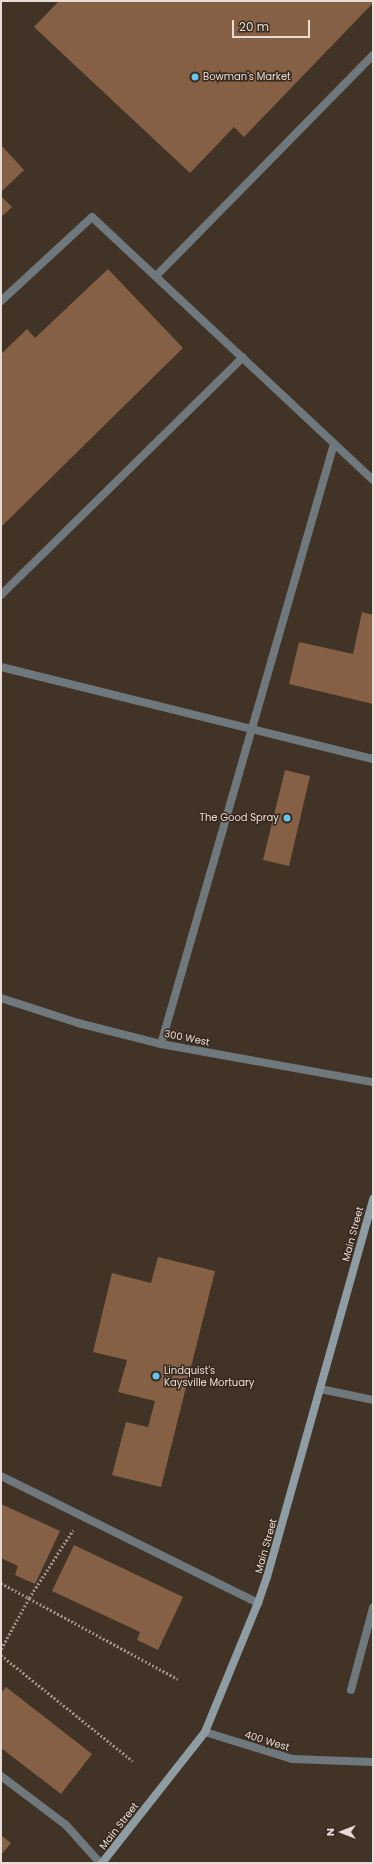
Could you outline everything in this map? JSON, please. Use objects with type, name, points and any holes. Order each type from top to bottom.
[{"type":"main road","name":"Main Street","points":[[101,1863],[205,1732],[258,1603],[268,1578],[373,1199]]},
{"type":"street","points":[[156,276],[373,55]]},
{"type":"street","points":[[1,301],[92,217],[373,480]]},
{"type":"street","points":[[1,595],[242,357]]},
{"type":"street","points":[[162,1044],[334,444]]},
{"type":"street","points":[[1,666],[373,759]]},
{"type":"street","name":"300 West","points":[[1,998],[78,1023],[162,1044],[373,1082]]},
{"type":"street","points":[[320,1389],[373,1400]]},
{"type":"street","points":[[1,1476],[258,1603]]},
{"type":"street","points":[[351,1690],[373,1608]]},
{"type":"street","name":"400 West","points":[[205,1732],[292,1758],[373,1762]]},
{"type":"street","points":[[1,1776],[66,1825],[101,1863]]},
{"type":"path","points":[[1,1649],[29,1598],[82,1516]]},
{"type":"path","points":[[1,1583],[178,1679]]},
{"type":"path","points":[[1,1655],[133,1761]]},
{"type":"building","name":"Bowman's Market","points":[[59,1],[373,1],[373,3],[244,137],[234,127],[190,173],[34,27]]},
{"type":"building","points":[[1,145],[24,170],[1,192]]},
{"type":"building","points":[[1,196],[12,207],[1,217]]},
{"type":"building","points":[[108,269],[183,348],[1,527],[1,354],[27,329],[35,338]]},
{"type":"building","points":[[362,612],[373,615],[373,704],[289,684],[299,642],[353,654]]},
{"type":"building","name":"The Good Spray","points":[[285,770],[310,776],[289,866],[263,860]]},
{"type":"building","name":"Lindquist's Kaysville Mortuary","points":[[158,1257],[215,1271],[161,1487],[112,1475],[126,1422],[148,1427],[155,1401],[118,1392],[127,1360],[93,1352],[112,1273],[151,1283]]},
{"type":"building","points":[[1,1504],[60,1531],[35,1584],[15,1575],[18,1566],[1,1558]]},
{"type":"building","points":[[74,1545],[183,1597],[158,1650],[137,1640],[140,1632],[52,1591]]},
{"type":"building","points":[[6,1687],[92,1754],[61,1794],[1,1748],[1,1693]]},
{"type":"building","points":[[1,1835],[11,1843],[1,1855]]},
{"type":"place","name":"Bowman's Market","points":[[195,77]]},
{"type":"place","name":"The Good Spray","points":[[287,818]]},
{"type":"place","name":"Lindquist's Kaysville Mortuary","points":[[156,1376]]}]
